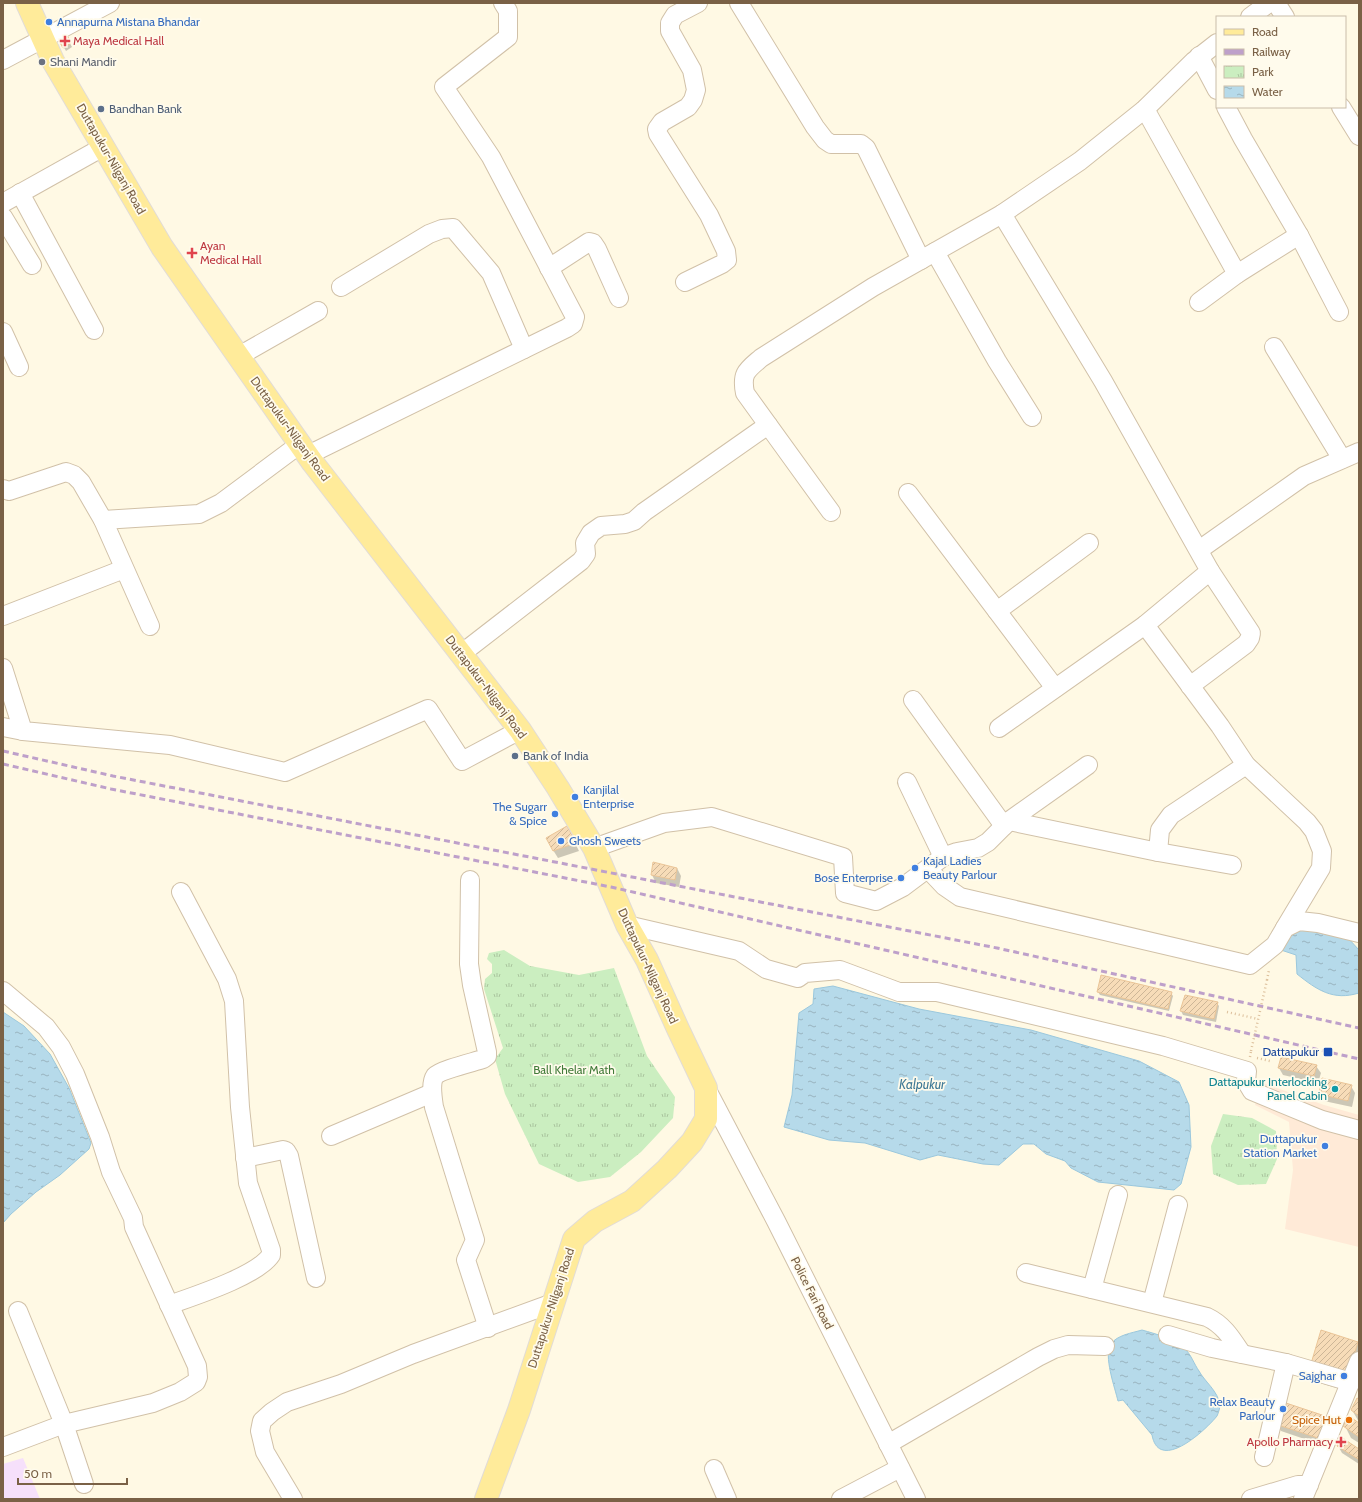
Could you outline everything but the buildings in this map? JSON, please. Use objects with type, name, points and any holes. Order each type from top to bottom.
[{"type":"main road","name":"Duttapukur-Nilganj Road","points":[[27,3],[53,61],[162,247],[304,450],[520,730],[558,788],[594,848],[627,925],[647,960],[706,1088],[706,1119],[692,1142],[667,1169],[632,1201],[595,1221],[574,1239],[518,1410],[486,1499]]},
{"type":"street","points":[[3,60],[110,3]]},
{"type":"street","points":[[103,520],[199,514],[221,503],[304,450],[524,349],[573,324],[575,317],[491,157],[444,87],[508,37],[508,11],[503,3]]},
{"type":"street","points":[[685,282],[722,264],[727,260],[726,251],[709,215],[658,134],[657,129],[662,122],[688,107],[693,100],[696,90],[692,70],[670,31],[670,23],[675,15],[698,3]]},
{"type":"street","points":[[739,3],[815,127],[825,140],[832,144],[861,144],[866,148],[928,256],[1032,417]]},
{"type":"street","points":[[1251,16],[1269,3]]},
{"type":"street","points":[[1276,3],[1284,16]]},
{"type":"street","points":[[831,512],[744,393],[742,381],[749,368],[761,358],[873,287],[1002,214],[1080,161],[1145,108],[1199,56],[1216,44]]},
{"type":"street","points":[[1199,56],[1216,88]]},
{"type":"street","points":[[1145,108],[1238,274]]},
{"type":"street","points":[[1227,108],[1299,235],[1339,312]]},
{"type":"street","points":[[1342,108],[1359,136]]},
{"type":"street","points":[[3,202],[103,147]]},
{"type":"street","points":[[20,194],[94,330]]},
{"type":"street","points":[[1002,214],[1103,381],[1210,571],[1251,633],[1246,644],[1190,686]]},
{"type":"street","points":[[3,217],[32,265]]},
{"type":"street","points":[[341,287],[429,234],[442,229],[453,228],[490,273],[524,349]]},
{"type":"street","points":[[1199,302],[1238,274],[1299,235]]},
{"type":"street","points":[[549,268],[589,242],[593,243],[619,298]]},
{"type":"street","points":[[239,356],[318,311]]},
{"type":"street","points":[[3,332],[18,367]]},
{"type":"street","points":[[1274,347],[1342,459]]},
{"type":"street","points":[[461,654],[581,562],[586,554],[585,543],[591,533],[601,526],[625,524],[634,521],[644,512],[768,425]]},
{"type":"street","points":[[1199,550],[1304,476],[1359,452]]},
{"type":"street","points":[[3,489],[9,491],[66,472],[74,475],[81,482],[103,520],[150,626]]},
{"type":"street","points":[[908,493],[1055,688]]},
{"type":"street","points":[[996,611],[1089,544]]},
{"type":"street","points":[[3,616],[124,569]]},
{"type":"street","points":[[998,728],[1145,625],[1210,571]]},
{"type":"street","points":[[928,869],[944,886],[960,897],[1250,965],[1275,945],[1321,868],[1322,850],[1314,831],[1306,822],[1246,765],[1220,726],[1145,625]]},
{"type":"street","points":[[3,668],[23,731]]},
{"type":"street","points":[[913,700],[1007,824],[1232,865]]},
{"type":"street","points":[[3,727],[23,731],[170,745],[285,772],[428,709],[462,761],[520,730]]},
{"type":"street","points":[[1158,852],[1160,830],[1171,815],[1246,765]]},
{"type":"street","points":[[594,848],[664,823],[712,817],[843,857],[845,893],[876,902],[903,887],[943,857],[957,852],[978,848],[988,842],[1007,824],[1088,766]]},
{"type":"street","points":[[907,782],[943,857]]},
{"type":"street","points":[[470,880],[469,964],[487,1056],[483,1059],[440,1072],[434,1078],[432,1093],[434,1107],[474,1240],[466,1260],[467,1268],[488,1328]]},
{"type":"street","points":[[169,1305],[228,1283],[263,1264],[271,1255],[271,1250],[248,1183],[239,1094],[234,1001],[227,979],[181,892]]},
{"type":"street","points":[[1285,928],[1299,922],[1318,923],[1359,933]]},
{"type":"street","points":[[627,925],[739,951],[766,970],[798,978],[805,973],[840,970],[899,992],[937,992],[1163,1046],[1247,1071],[1246,1081],[1252,1091],[1322,1120],[1359,1130]]},
{"type":"street","points":[[3,991],[46,1027],[61,1048],[75,1074],[100,1137],[111,1172],[133,1218],[134,1227],[197,1366],[198,1377],[196,1382],[180,1392],[153,1403],[64,1424],[3,1447]]},
{"type":"street","name":"Police Fari Road","points":[[706,1088],[776,1221],[916,1499]]},
{"type":"street","points":[[331,1136],[432,1093]]},
{"type":"street","points":[[245,1158],[283,1150],[286,1151],[289,1156],[316,1278]]},
{"type":"street","points":[[1092,1289],[1118,1196]]},
{"type":"street","points":[[1152,1303],[1178,1205]]},
{"type":"street","points":[[1026,1273],[1207,1317],[1217,1322],[1226,1330],[1242,1354]]},
{"type":"street","points":[[293,1499],[265,1452],[260,1432],[262,1421],[272,1412],[287,1402],[341,1384],[413,1354],[488,1328],[553,1303]]},
{"type":"street","points":[[18,1311],[64,1424],[84,1484]]},
{"type":"street","points":[[1168,1335],[1212,1348],[1286,1364],[1351,1382]]},
{"type":"street","points":[[888,1444],[1054,1349],[1068,1344],[1105,1346]]},
{"type":"street","points":[[1251,1499],[1298,1486],[1306,1492],[1359,1361]]},
{"type":"street","points":[[1264,1457],[1286,1364]]},
{"type":"street","points":[[841,1499],[900,1468]]},
{"type":"street","points":[[714,1469],[727,1499]]},
{"type":"path","points":[[1250,1055],[1270,968]]},
{"type":"path","points":[[1227,1012],[1258,1019]]},
{"type":"path","points":[[1259,1059],[1270,1061]]},
{"type":"shaded area","name":"Duttapukur Station Market","points":[[1263,1083],[1324,1105],[1359,1115],[1359,1247],[1285,1229],[1293,1170],[1289,1122],[1255,1105]]},
{"type":"shaded area","points":[[23,1458],[40,1499],[3,1499],[3,1464]]},
{"type":"green space","name":"Ball Khelar Math","points":[[504,950],[530,966],[579,975],[614,968],[647,1056],[675,1097],[673,1118],[641,1152],[610,1177],[578,1182],[539,1164],[505,1094],[495,1059],[503,1048],[484,989],[485,979],[492,973],[492,964],[487,959],[489,953]]},
{"type":"green space","points":[[1223,1114],[1252,1118],[1276,1131],[1277,1159],[1266,1184],[1238,1185],[1213,1174],[1211,1146]]},
{"type":"water","points":[[1300,927],[1348,938],[1359,950],[1359,993],[1341,996],[1333,995],[1311,985],[1297,974],[1296,955],[1281,950],[1289,934]]},
{"type":"water","name":"Kalpukur","points":[[833,986],[919,1009],[1031,1030],[1139,1061],[1179,1082],[1189,1105],[1191,1147],[1181,1184],[1174,1190],[1098,1182],[1071,1168],[1065,1161],[1046,1154],[1034,1144],[1023,1144],[999,1165],[983,1164],[938,1155],[920,1160],[865,1143],[829,1140],[784,1127],[792,1095],[799,1013],[813,1004],[814,989]]},
{"type":"water","points":[[3,1012],[24,1026],[50,1054],[69,1088],[91,1143],[89,1149],[60,1175],[36,1192],[3,1223]]},
{"type":"water","points":[[1142,1330],[1169,1339],[1184,1348],[1191,1356],[1197,1368],[1219,1400],[1220,1405],[1217,1416],[1211,1423],[1193,1439],[1172,1450],[1163,1450],[1156,1446],[1152,1435],[1123,1400],[1118,1401],[1112,1380],[1108,1356],[1111,1344],[1121,1336]]},
{"type":"railway","points":[[3,751],[113,776],[997,948],[1359,1028]]},
{"type":"railway","points":[[3,764],[111,789],[611,887],[1359,1059]]},
{"type":"place","name":"Annapurna Mistana Bhandar","points":[[49,22]]},
{"type":"place","name":"Maya Medical Hall","points":[[65,41]]},
{"type":"place","name":"Shani Mandir","points":[[42,62]]},
{"type":"place","name":"Bandhan Bank","points":[[101,109]]},
{"type":"place","name":"Ayan Medical Hall","points":[[192,253]]},
{"type":"place","name":"Bank of India","points":[[515,756]]},
{"type":"place","name":"Kanjilal Enterprise","points":[[575,797]]},
{"type":"place","name":"The Sugarr & Spice","points":[[555,814]]},
{"type":"place","name":"Ghosh Sweets","points":[[561,841]]},
{"type":"place","name":"Kajal Ladies Beauty Parlour","points":[[915,868]]},
{"type":"place","name":"Bose Enterprise","points":[[901,878]]},
{"type":"place","name":"Dattapukur","points":[[1328,1052]]},
{"type":"place","name":"Dattapukur Interlocking Panel Cabin","points":[[1335,1089]]},
{"type":"place","name":"Duttapukur Station Market","points":[[1325,1146]]},
{"type":"place","name":"Sajghar","points":[[1344,1376]]},
{"type":"place","name":"Relax Beauty Parlour","points":[[1283,1409]]},
{"type":"place","name":"Spice Hut","points":[[1349,1420]]},
{"type":"place","name":"Apollo Pharmacy","points":[[1341,1442]]}]
